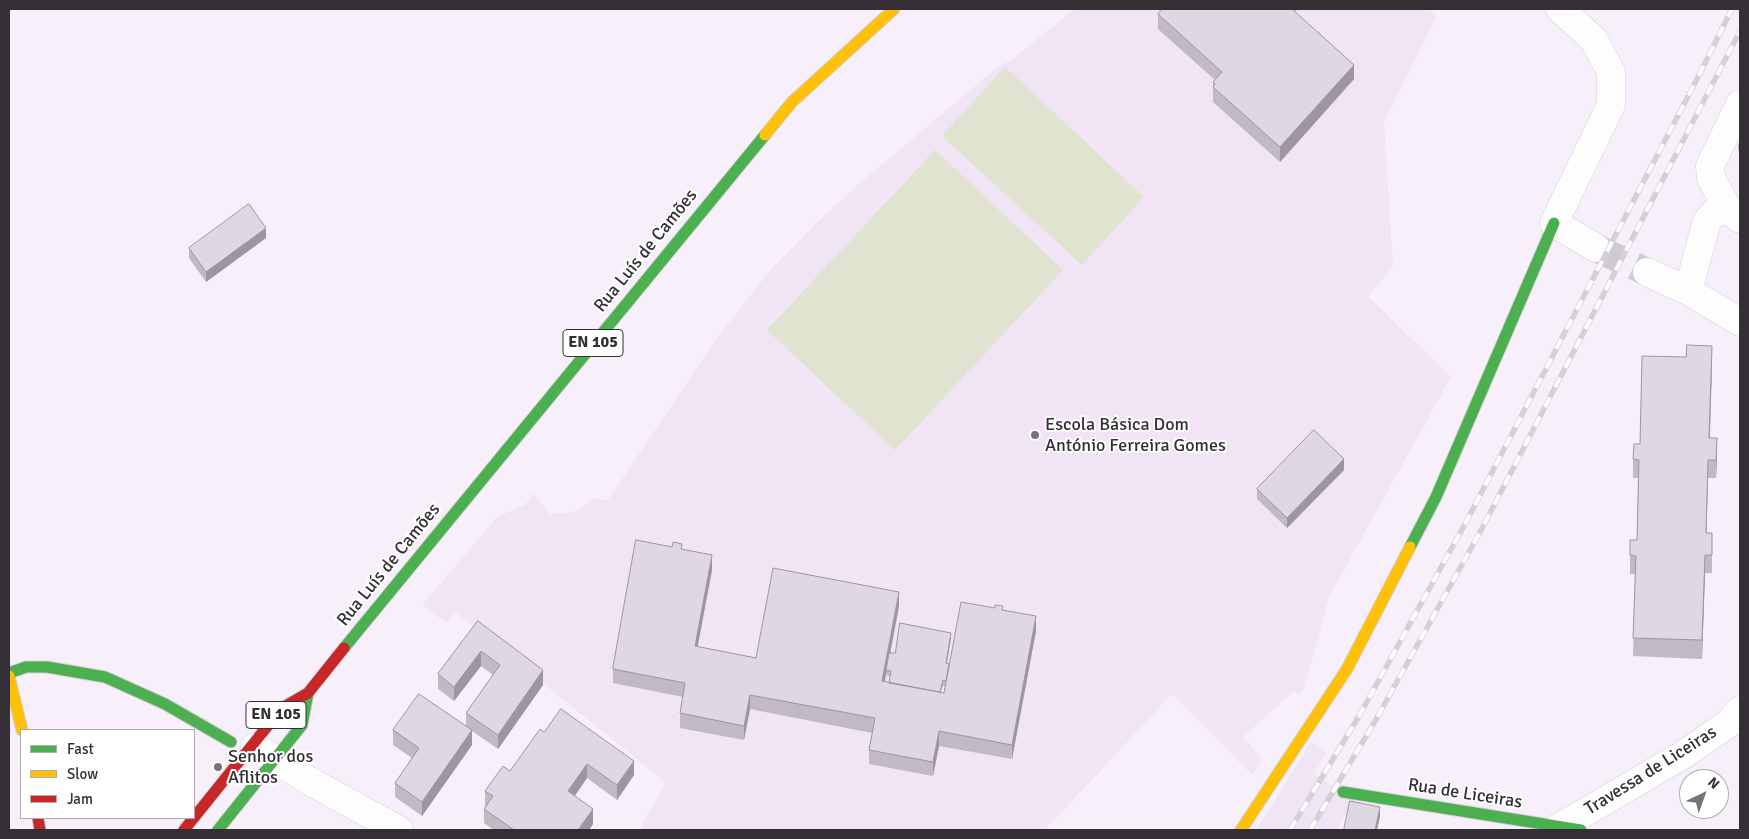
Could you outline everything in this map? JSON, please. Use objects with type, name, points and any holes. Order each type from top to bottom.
[{"type":"main road","name":"Rua Luís de Camões","points":[[195,815],[244,746],[282,708],[308,693],[792,102],[894,9]]},
{"type":"main road","points":[[1241,830],[1347,669],[1383,600],[1436,497],[1554,223]]},
{"type":"main road","points":[[22,729],[9,674],[26,667],[47,667],[105,677],[165,704],[244,746]]},
{"type":"main road","name":"Rua Luís de Camões","points":[[218,830],[302,725],[308,693]]},
{"type":"main road","name":"Rua de Liceiras","points":[[1343,792],[1570,829]]},
{"type":"main road","name":"Rua Luís de Camões","points":[[184,830],[192,819]]},
{"type":"street","points":[[1560,9],[1594,40],[1611,72],[1611,105],[1554,223],[1596,248]]},
{"type":"street","points":[[1735,215],[1712,178],[1710,166],[1740,104]]},
{"type":"street","points":[[1688,291],[1707,221],[1716,211],[1735,215]]},
{"type":"street","points":[[1647,272],[1737,315]]},
{"type":"street","name":"Travessa de Liceiras","points":[[1570,829],[1729,723],[1740,710]]},
{"type":"street","points":[[201,830],[242,780],[244,746],[275,759],[347,802],[399,830]]},
{"type":"shaded area","name":"Escola Básica Dom António Ferreira Gomes","points":[[1075,9],[1428,9],[1436,17],[1384,122],[1393,267],[1368,296],[1451,377],[1329,597],[1304,689],[1300,694],[1293,692],[1243,737],[1260,756],[1260,764],[1252,775],[1172,694],[1045,830],[639,830],[666,783],[455,612],[446,623],[422,605],[497,517],[525,505],[533,493],[550,514],[574,512],[594,499],[608,500],[716,339],[768,273],[816,223],[860,183],[994,70],[1014,58]]},
{"type":"shaded area","points":[[1311,742],[1327,752],[1314,774],[1355,800],[1336,830],[1256,830]]},
{"type":"green space","points":[[1005,67],[1144,197],[1082,265],[942,136]]},
{"type":"green space","points":[[935,150],[1063,270],[895,450],[767,330]]},
{"type":"building","points":[[1163,9],[1292,9],[1354,65],[1280,147],[1213,87],[1215,84],[1213,82],[1222,72],[1158,14]]},
{"type":"building","points":[[249,204],[266,228],[206,272],[189,248]]},
{"type":"building","points":[[1687,345],[1712,346],[1709,438],[1717,438],[1716,460],[1708,460],[1706,533],[1712,533],[1712,555],[1705,555],[1702,640],[1633,638],[1636,556],[1630,555],[1630,540],[1637,540],[1639,460],[1633,459],[1634,444],[1640,444],[1642,356],[1686,357]]},
{"type":"building","points":[[1314,430],[1344,459],[1287,518],[1257,489]]},
{"type":"building","points":[[636,540],[672,547],[673,542],[682,544],[681,549],[712,555],[695,646],[756,658],[773,568],[899,592],[882,681],[944,693],[961,602],[995,608],[995,605],[1003,606],[1002,610],[1036,616],[1012,745],[939,731],[933,762],[869,750],[875,718],[750,695],[744,726],[680,713],[685,683],[613,669]]},
{"type":"building","points":[[478,621],[543,670],[498,735],[466,713],[500,665],[481,651],[454,687],[438,674]]},
{"type":"building","points":[[900,623],[951,633],[946,663],[949,664],[946,681],[943,680],[940,692],[889,683],[891,671],[886,670],[889,653],[895,653]]},
{"type":"building","points":[[419,694],[472,730],[422,802],[395,783],[419,748],[393,730]]},
{"type":"building","points":[[561,709],[634,761],[617,785],[587,764],[568,791],[593,809],[578,830],[514,830],[484,809],[493,796],[485,791],[503,766],[510,771],[540,729],[544,732]]},
{"type":"building","points":[[1350,801],[1380,807],[1375,830],[1344,830]]},
{"type":"tunnel","points":[[1596,248],[1647,272]]},
{"type":"railway","points":[[1290,830],[1359,716],[1465,524],[1732,9]]},
{"type":"railway","points":[[1310,830],[1374,723],[1479,534],[1740,31]]},
{"type":"traffic: fast","points":[[344,648],[765,135]]},
{"type":"traffic: fast","points":[[1410,547],[1436,497],[1554,223]]},
{"type":"traffic: fast","points":[[9,673],[26,667],[47,667],[105,677],[165,704],[231,742]]},
{"type":"traffic: fast","points":[[218,830],[302,725],[308,693]]},
{"type":"traffic: fast","points":[[1343,792],[1581,830]]},
{"type":"traffic: slow","points":[[765,135],[792,102],[894,9]]},
{"type":"traffic: slow","points":[[1241,830],[1347,669],[1410,547]]},
{"type":"traffic: slow","points":[[9,676],[22,729]]},
{"type":"traffic: jam","points":[[195,816],[282,708],[308,693],[344,648]]},
{"type":"traffic: jam","points":[[38,819],[40,830]]},
{"type":"traffic: jam","points":[[184,830],[193,819]]},
{"type":"place","name":"Escola Básica Dom António Ferreira Gomes","points":[[1035,435]]},
{"type":"place","name":"Senhor dos Aflitos","points":[[218,767]]}]
